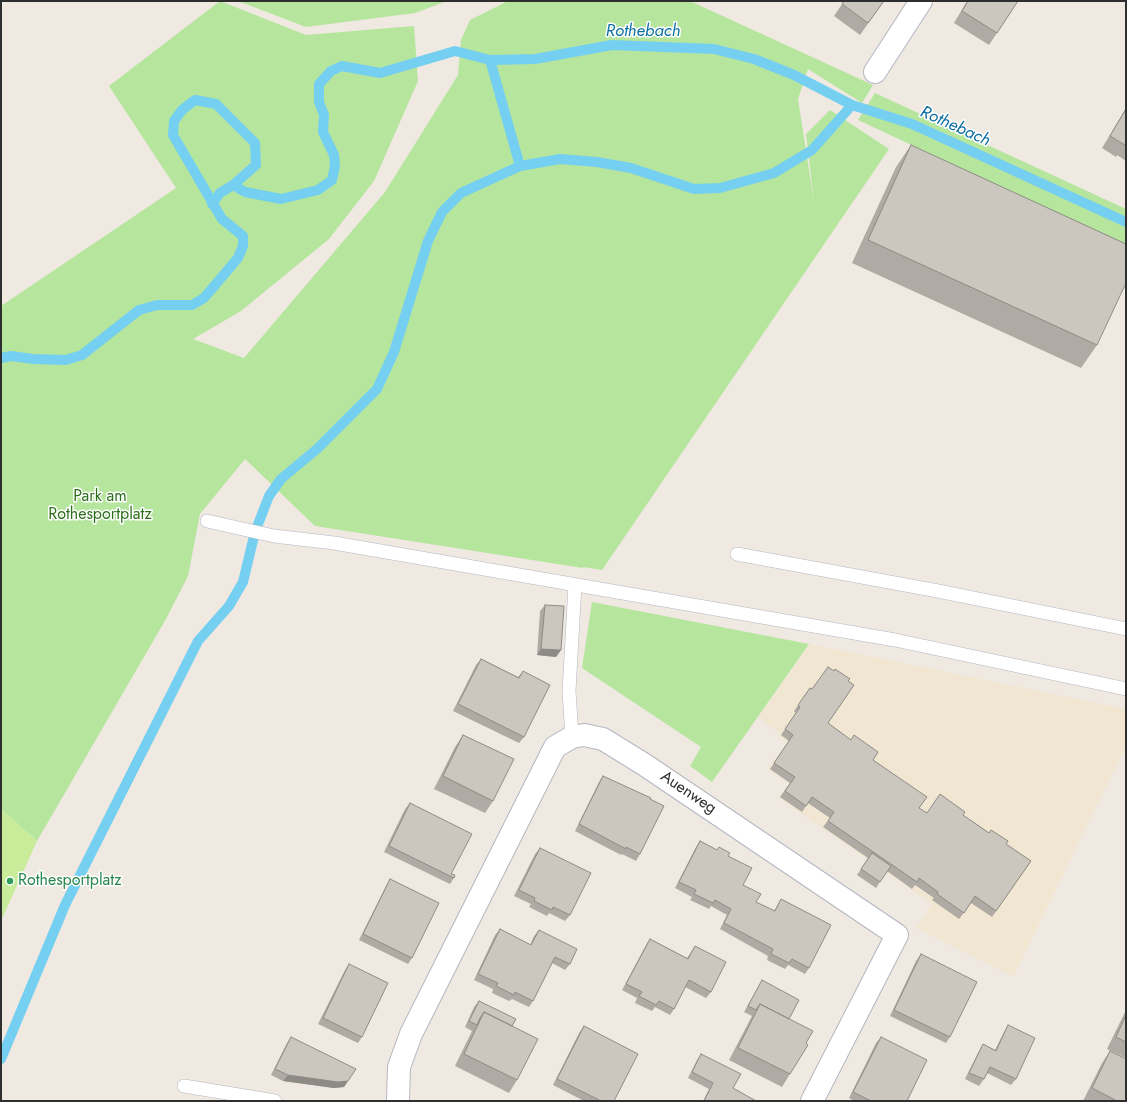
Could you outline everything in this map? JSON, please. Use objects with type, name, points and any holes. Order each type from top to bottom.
[{"type":"street","points":[[875,72],[921,1]]},
{"type":"street","name":"Auenweg","points":[[398,1101],[399,1067],[411,1034],[555,747],[572,737],[584,735],[603,739],[690,794],[896,934],[812,1101]]},
{"type":"lane","points":[[207,521],[274,536],[326,542],[895,640],[1126,689]]},
{"type":"lane","points":[[736,554],[938,591],[1126,629]]},
{"type":"lane","points":[[572,737],[569,691],[575,585]]},
{"type":"lane","points":[[184,1086],[275,1101]]},
{"type":"shaded area","points":[[810,644],[1126,709],[1126,746],[1013,977],[916,928],[932,904],[779,798],[789,784],[768,769],[787,742],[779,736],[780,733],[758,718]]},
{"type":"green space","name":"Park am Rothesportplatz","points":[[220,1],[306,35],[414,26],[418,81],[374,181],[329,239],[241,311],[193,339],[244,358],[385,192],[458,75],[461,40],[470,20],[508,1],[690,1],[873,85],[862,103],[808,69],[798,99],[814,202],[806,134],[830,110],[889,149],[602,570],[315,526],[245,459],[200,514],[188,576],[166,619],[37,841],[1,809],[1,306],[176,188],[109,86]]},
{"type":"green space","points":[[238,1],[447,1],[415,13],[306,27]]},
{"type":"green space","points":[[875,93],[1126,209],[1126,245],[858,120]]},
{"type":"green space","points":[[592,602],[809,644],[712,782],[690,766],[701,747],[582,668]]},
{"type":"green space","name":"Rothesportplatz","points":[[1,809],[37,841],[1,921]]},
{"type":"building","points":[[844,1],[884,1],[868,23],[842,4]]},
{"type":"building","points":[[968,1],[1018,1],[997,33],[962,11]]},
{"type":"building","points":[[1126,109],[1126,143],[1125,145],[1110,136]]},
{"type":"building","points":[[911,145],[1126,244],[1126,283],[1097,345],[868,240]]},
{"type":"building","points":[[545,605],[564,606],[561,650],[541,649]]},
{"type":"building","points":[[481,659],[519,678],[523,671],[550,685],[524,737],[458,704]]},
{"type":"building","points":[[828,667],[834,671],[835,669],[850,679],[848,681],[854,685],[828,723],[851,740],[854,735],[878,752],[873,760],[927,797],[919,808],[927,813],[940,794],[965,812],[963,815],[989,833],[991,830],[1008,841],[1006,844],[1031,861],[996,911],[975,896],[964,913],[937,894],[938,892],[919,878],[917,882],[828,821],[834,812],[812,797],[806,806],[785,791],[795,777],[774,763],[793,735],[785,729],[800,707],[798,705]]},
{"type":"building","points":[[463,735],[514,759],[493,801],[443,776]]},
{"type":"building","points":[[603,776],[651,798],[650,799],[664,806],[640,854],[626,847],[626,849],[579,824]]},
{"type":"building","points":[[410,803],[472,834],[451,874],[455,875],[454,878],[389,846]]},
{"type":"building","points":[[700,841],[717,850],[719,847],[730,853],[728,856],[752,868],[743,885],[761,894],[756,902],[775,911],[781,899],[831,925],[809,968],[792,959],[789,963],[771,954],[773,949],[724,923],[731,909],[715,900],[713,903],[694,894],[696,890],[679,882]]},
{"type":"building","points":[[540,848],[591,873],[570,915],[553,907],[552,910],[534,901],[535,898],[519,890]]},
{"type":"building","points":[[872,853],[891,866],[880,882],[861,869]]},
{"type":"building","points":[[390,879],[439,903],[412,958],[363,934]]},
{"type":"building","points":[[500,929],[531,945],[539,930],[577,949],[570,964],[555,957],[533,1001],[515,992],[514,995],[496,986],[498,983],[478,974]]},
{"type":"building","points":[[650,939],[688,959],[695,946],[726,962],[711,992],[689,980],[674,1009],[659,1001],[656,1005],[639,996],[642,992],[626,984]]},
{"type":"building","points":[[921,954],[977,982],[950,1037],[894,1010]]},
{"type":"building","points":[[349,964],[388,983],[362,1037],[323,1018]]},
{"type":"building","points":[[762,980],[799,1000],[789,1019],[760,1004],[756,1010],[748,1006]]},
{"type":"building","points":[[479,1001],[516,1019],[512,1026],[484,1012],[477,1025],[469,1021]]},
{"type":"building","points":[[760,1004],[813,1031],[806,1043],[808,1045],[790,1074],[738,1048]]},
{"type":"building","points":[[484,1012],[538,1039],[517,1080],[464,1054]]},
{"type":"building","points":[[1126,1015],[1126,1042],[1116,1037]]},
{"type":"building","points":[[1008,1025],[1035,1038],[1016,1079],[990,1067],[984,1079],[969,1073],[983,1044],[996,1051]]},
{"type":"building","points":[[584,1026],[638,1054],[614,1101],[601,1101],[557,1079]]},
{"type":"building","points":[[291,1037],[356,1069],[348,1081],[338,1082],[288,1075],[275,1069]]},
{"type":"building","points":[[881,1037],[927,1060],[907,1101],[871,1101],[853,1092]]},
{"type":"building","points":[[1110,1051],[1126,1059],[1126,1101],[1117,1101],[1092,1088]]},
{"type":"building","points":[[701,1054],[741,1074],[733,1088],[756,1101],[704,1101],[713,1083],[692,1072]]},
{"type":"waterway","name":"Rothebach","points":[[1,358],[11,356],[33,359],[66,360],[82,355],[139,310],[157,305],[192,305],[204,298],[238,258],[243,246],[243,236],[222,219],[173,135],[174,121],[182,110],[195,100],[216,104],[255,143],[256,165],[233,185],[245,192],[281,199],[318,190],[332,180],[335,166],[334,155],[323,132],[324,115],[319,102],[319,84],[331,71],[342,66],[380,73],[455,51],[490,60],[535,59],[612,45],[714,49],[754,59],[794,75],[852,105],[912,124],[1126,222]]},
{"type":"waterway","points":[[490,60],[520,166]]},
{"type":"waterway","points":[[1,1059],[65,905],[198,641],[229,606],[243,582],[255,532],[269,496],[281,479],[317,449],[377,389],[394,352],[428,241],[442,212],[461,193],[520,166],[560,159],[597,162],[631,168],[694,189],[720,188],[774,173],[812,150],[852,105]]},
{"type":"waterway","name":"Rothebach","points":[[212,204],[220,193],[233,185]]},
{"type":"place","name":"Rothesportplatz","points":[[10,881]]}]
